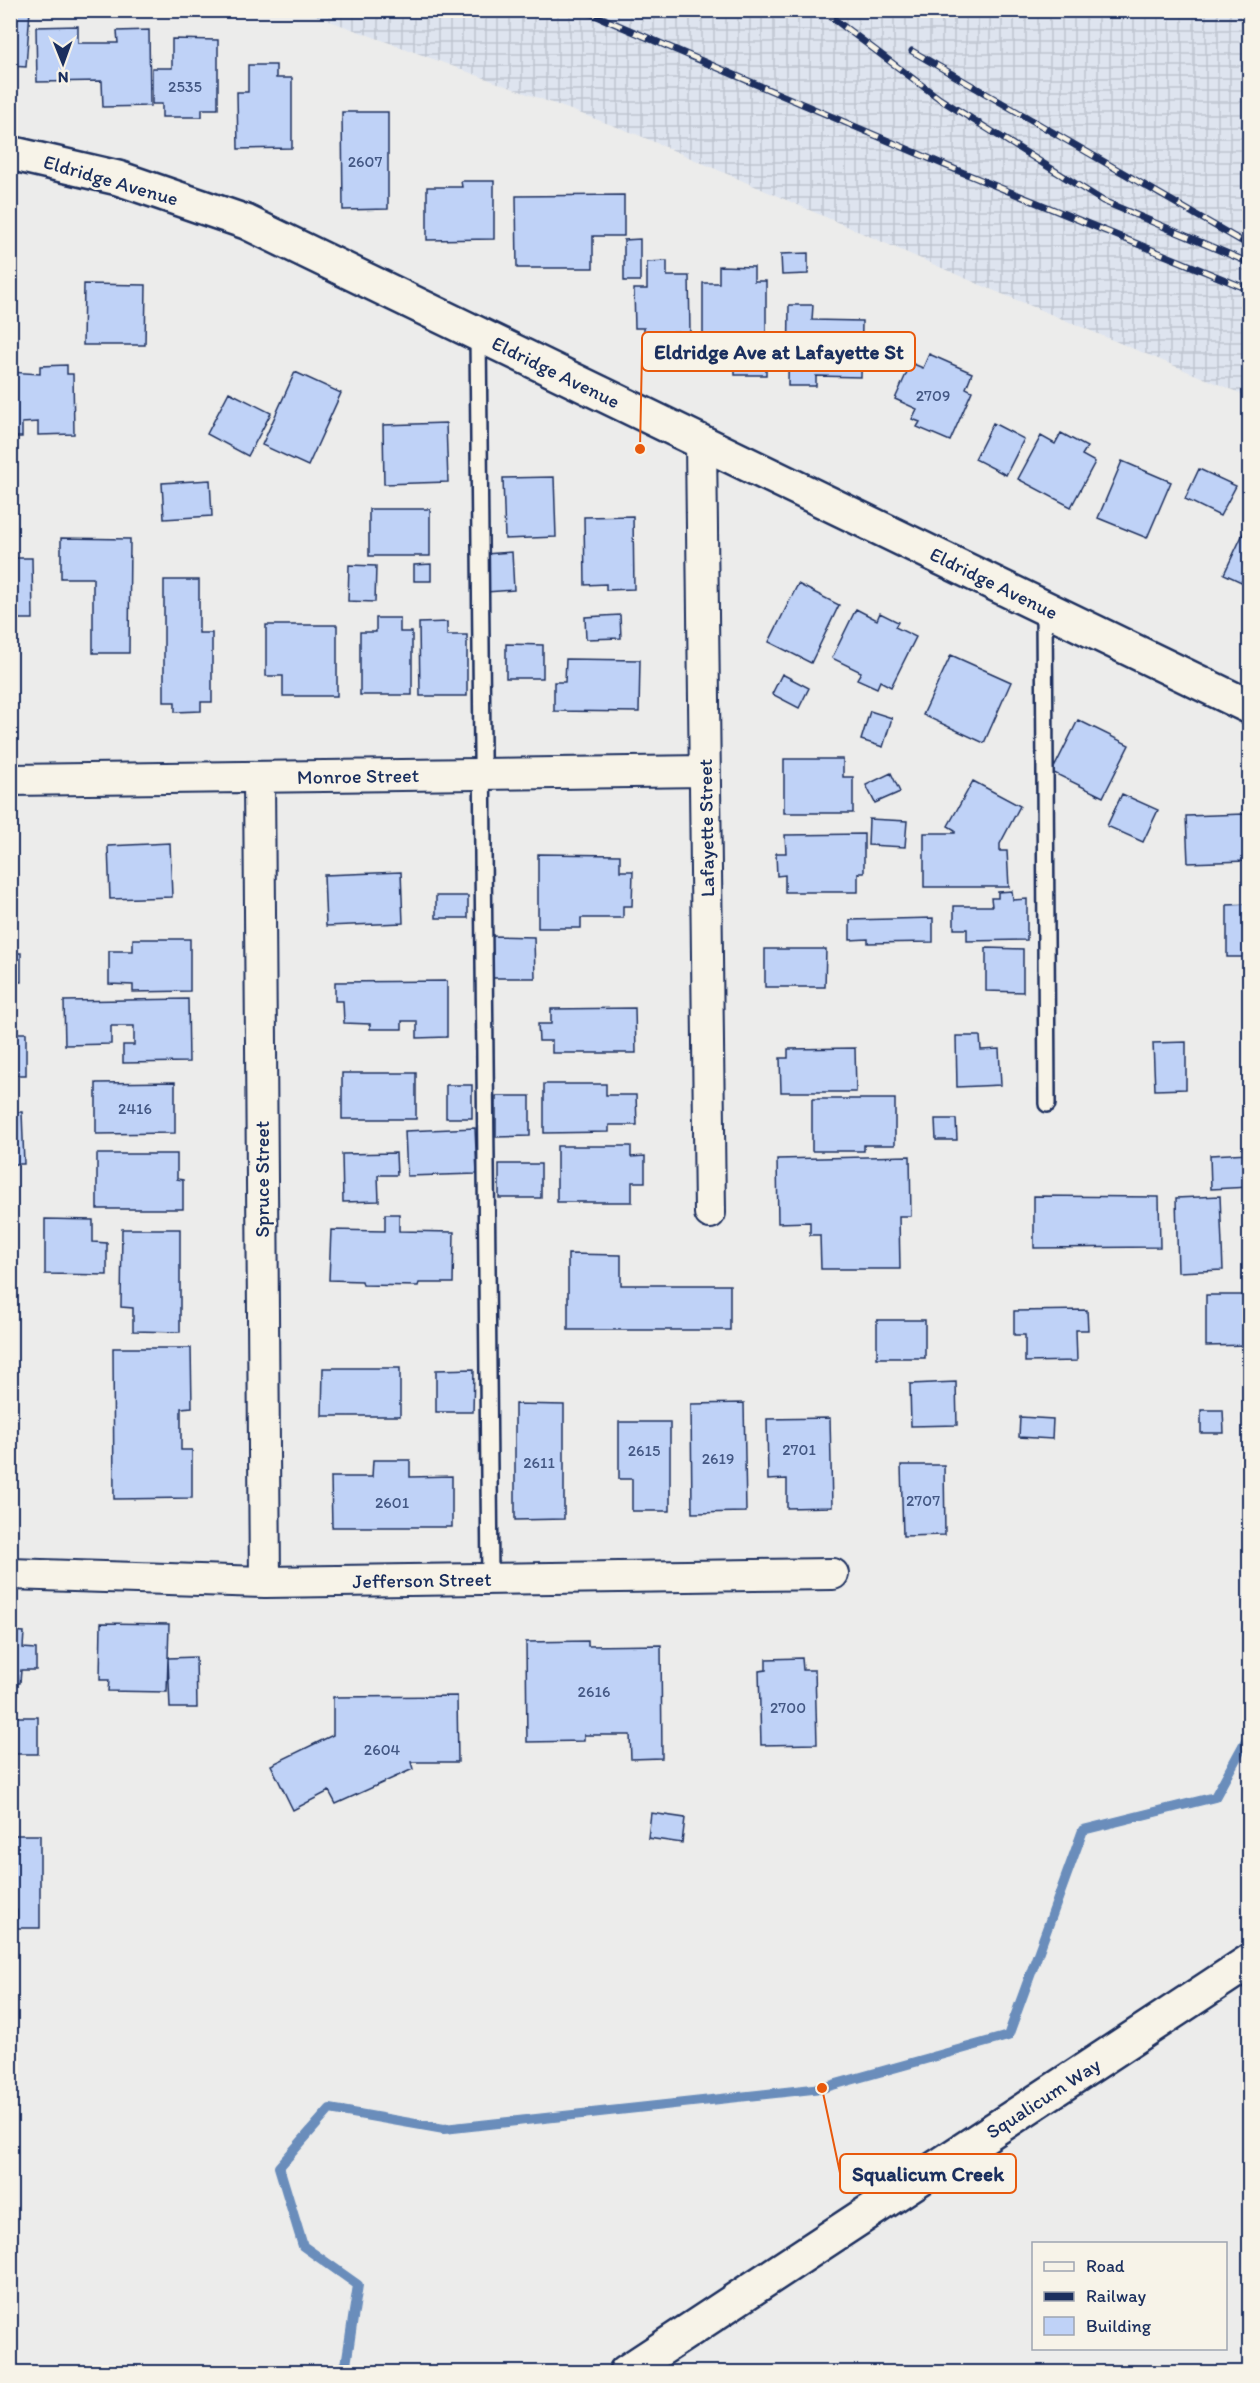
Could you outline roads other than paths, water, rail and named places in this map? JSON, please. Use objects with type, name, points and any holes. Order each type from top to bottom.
[{"type":"main road","name":"Eldridge Avenue","points":[[10,153],[118,178],[246,222],[1250,706]]},
{"type":"main road","name":"Squalicum Way","points":[[626,2373],[1250,1961]]},
{"type":"street","name":"Lafayette Street","points":[[701,442],[710,1213]]},
{"type":"street","name":"Monroe Street","points":[[10,780],[705,771]]},
{"type":"street","name":"Spruce Street","points":[[259,777],[265,1582]]},
{"type":"street","name":"Jefferson Street","points":[[10,1574],[265,1582],[833,1575]]},
{"type":"lane","points":[[478,335],[490,1579]]},
{"type":"lane","points":[[1044,607],[1047,1104]]},
{"type":"waterway","points":[[335,2372],[346,2365],[358,2285],[303,2246],[279,2167],[330,2109],[444,2129],[822,2088],[1008,2036],[1083,1830],[1215,1797],[1250,1733]]},
{"type":"railway","points":[[583,10],[947,166],[1250,290]]},
{"type":"railway","points":[[822,10],[940,99],[1103,201],[1250,263]]},
{"type":"railway","points":[[912,51],[1250,246]]},
{"type":"place","name":"Eldridge Ave at Lafayette St","points":[[640,449]]},
{"type":"place","name":"Squalicum Creek","points":[[822,2088]]}]
